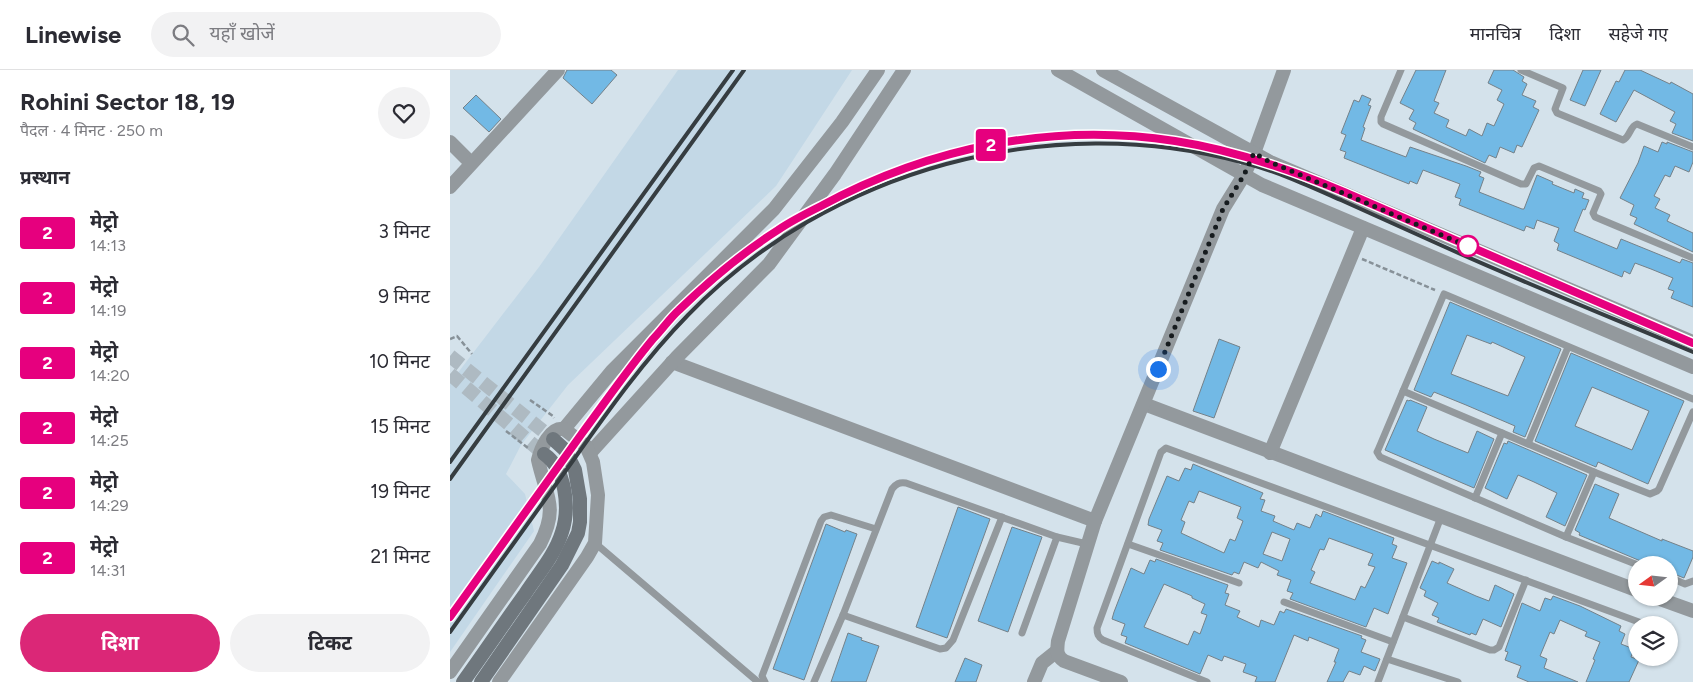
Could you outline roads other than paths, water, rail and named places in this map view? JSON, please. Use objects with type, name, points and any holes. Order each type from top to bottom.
[{"type":"main road","points":[[482,682],[562,565],[578,533],[580,499],[574,470],[565,450],[553,439]]},
{"type":"main road","points":[[463,682],[550,558],[562,531],[565,504],[562,485],[556,466],[544,454]]},
{"type":"street","points":[[450,186],[558,70]]},
{"type":"street","points":[[564,429],[612,371],[774,210],[842,122],[878,70]]},
{"type":"street","points":[[590,453],[672,362],[769,264],[835,174],[904,70]]},
{"type":"street","points":[[1058,70],[1262,185],[1693,367]]},
{"type":"street","points":[[1103,70],[1270,162],[1693,342]]},
{"type":"street","points":[[1121,682],[1059,658],[1057,651],[1058,641],[1095,521],[1223,209],[1244,175],[1254,153],[1284,70]]},
{"type":"street","points":[[450,142],[471,163]]},
{"type":"street","points":[[1270,453],[1363,228]]},
{"type":"street","points":[[672,362],[1095,521]]},
{"type":"street","points":[[1144,404],[1628,587]]},
{"type":"street","points":[[450,672],[546,534],[551,508],[538,460],[552,432],[560,428],[586,446],[593,462],[598,495],[594,543],[587,557],[499,682]]},
{"type":"street","points":[[1678,606],[1693,611]]},
{"type":"street","points":[[1034,682],[1042,663],[1057,651]]},
{"type":"lane","points":[[1402,70],[1381,118],[1383,124],[1521,184],[1528,182],[1534,168],[1537,166],[1599,191],[1600,194],[1593,213],[1595,217],[1693,258]]},
{"type":"lane","points":[[1521,70],[1563,88],[1556,109],[1557,113],[1623,140],[1626,139],[1635,124],[1639,124],[1693,147]]},
{"type":"lane","points":[[1628,561],[1566,537],[1378,455],[1378,450],[1444,294],[1693,399]]},
{"type":"lane","points":[[1528,444],[1568,347]]},
{"type":"lane","points":[[1403,391],[1650,494],[1656,492],[1693,412]]},
{"type":"lane","points":[[1475,498],[1502,433]]},
{"type":"lane","points":[[1207,682],[1102,640],[1099,637],[1097,628],[1162,452],[1166,448],[1628,618]]},
{"type":"lane","points":[[1566,537],[1594,472]]},
{"type":"lane","points":[[814,682],[843,615],[892,490],[901,482],[1057,537],[1087,544]]},
{"type":"lane","points":[[765,682],[762,676],[821,521],[831,516],[876,529]]},
{"type":"lane","points":[[843,615],[940,649],[946,648],[953,640],[1002,517]]},
{"type":"lane","points":[[1378,682],[1441,517]]},
{"type":"lane","points":[[1022,633],[1057,537]]},
{"type":"lane","points":[[594,543],[758,682]]},
{"type":"lane","points":[[1128,544],[1239,583]]},
{"type":"lane","points":[[1403,617],[1494,650],[1499,647],[1526,580]]},
{"type":"lane","points":[[1678,581],[1685,584],[1693,581]]},
{"type":"lane","points":[[1284,602],[1393,642]]},
{"type":"lane","points":[[1387,659],[1458,682]]},
{"type":"tunnel","points":[[450,356],[553,439]]},
{"type":"tunnel","points":[[450,374],[544,454]]},
{"type":"railway","points":[[450,462],[733,70]]},
{"type":"railway","points":[[450,479],[744,70]]},
{"type":"railway","points":[[450,617],[643,351],[677,311],[740,256],[780,228],[853,188],[900,169],[935,157],[1011,141],[1071,135],[1110,134],[1173,140],[1229,152]]},
{"type":"railway","points":[[450,632],[613,405],[641,368],[688,315],[744,264],[807,222],[875,189],[946,164],[1020,149],[1096,143],[1171,148],[1245,163],[1307,185],[1507,274],[1693,352]]},
{"type":"railway","points":[[1289,169],[1693,343]]},
{"type":"metro line","name":"2","points":[[450,617],[643,351],[677,311],[713,279],[740,256],[780,228],[853,188],[900,169],[982,146],[1038,138],[1110,134],[1173,140],[1249,156],[1344,192],[1693,343]]}]
